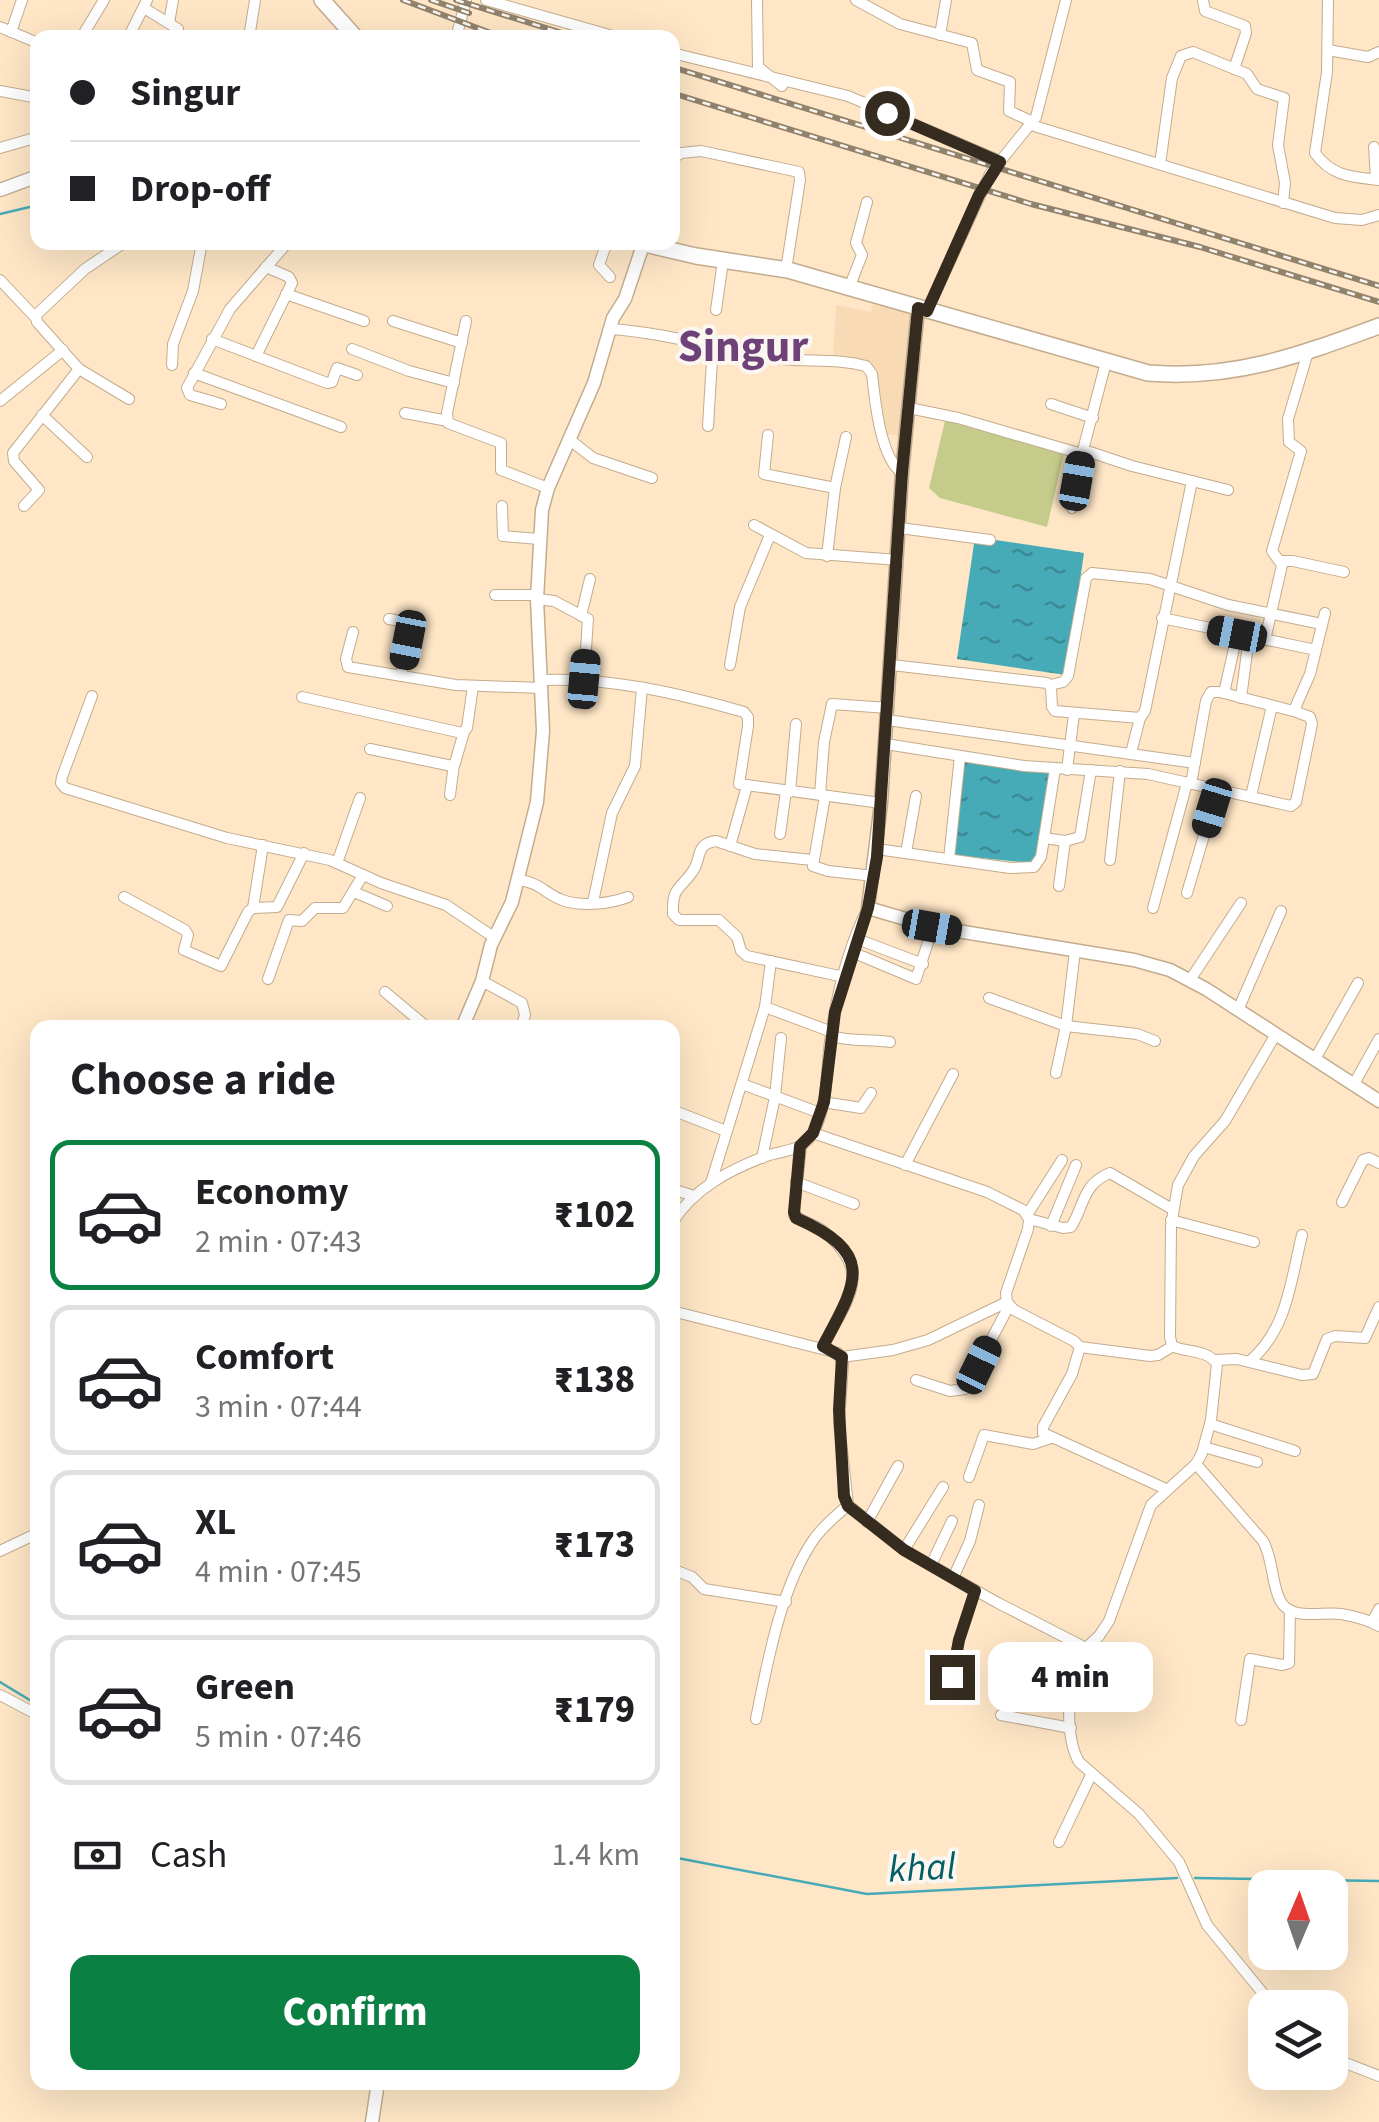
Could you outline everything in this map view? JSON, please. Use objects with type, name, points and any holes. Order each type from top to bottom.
[{"type":"main road","points":[[322,0],[349,30]]},
{"type":"main road","points":[[669,250],[786,270],[1148,373],[1201,375],[1239,370],[1308,352],[1379,326]]},
{"type":"street","points":[[22,0],[5,29],[30,40]]},
{"type":"street","points":[[86,30],[104,0]]},
{"type":"street","points":[[131,30],[143,3],[173,26],[173,0]]},
{"type":"street","points":[[249,30],[255,0]]},
{"type":"street","points":[[458,30],[466,0]]},
{"type":"street","points":[[486,0],[592,30]]},
{"type":"street","points":[[758,0],[755,34],[761,73],[782,86]]},
{"type":"street","points":[[856,0],[888,20],[974,45],[977,70],[1010,82],[1009,111],[1032,123],[1344,220],[1379,216]]},
{"type":"street","points":[[940,35],[946,0]]},
{"type":"street","points":[[680,1213],[711,1183],[762,1158],[800,1146],[813,1133],[822,1108],[844,977],[868,908],[874,876],[892,665],[902,473],[923,310],[979,195],[1032,123],[1066,0]]},
{"type":"street","points":[[1203,0],[1205,11],[1244,26],[1246,33],[1234,69]]},
{"type":"street","points":[[1328,0],[1328,50],[1315,153],[1326,166],[1346,177],[1378,179],[1374,147]]},
{"type":"street","points":[[1328,50],[1368,57],[1379,52]]},
{"type":"street","points":[[1160,164],[1172,78],[1182,56],[1194,52],[1249,75],[1257,89],[1284,98],[1278,145],[1285,183],[1282,203]]},
{"type":"street","points":[[680,55],[848,96],[1000,162]]},
{"type":"street","points":[[0,90],[30,96]]},
{"type":"street","points":[[0,148],[30,139]]},
{"type":"street","points":[[680,156],[702,151],[799,172],[786,270]]},
{"type":"street","points":[[0,190],[30,179]]},
{"type":"street","points":[[849,288],[862,255],[856,243],[866,202]]},
{"type":"street","points":[[35,317],[85,269],[113,250]]},
{"type":"street","points":[[172,366],[173,344],[193,290],[200,250]]},
{"type":"street","points":[[222,404],[188,393],[194,373],[237,300],[281,250]]},
{"type":"street","points":[[604,250],[599,265],[610,277]]},
{"type":"street","points":[[465,1020],[495,938],[508,914],[536,802],[543,731],[537,597],[539,539],[548,488],[594,383],[638,250]]},
{"type":"street","points":[[716,310],[723,261]]},
{"type":"street","points":[[256,356],[291,278],[266,267]]},
{"type":"street","points":[[0,280],[79,369],[130,400]]},
{"type":"street","points":[[286,294],[364,320]]},
{"type":"street","points":[[392,321],[462,343]]},
{"type":"street","points":[[448,421],[466,322]]},
{"type":"street","points":[[612,329],[783,359],[832,360],[869,368],[887,451],[902,473]]},
{"type":"street","points":[[212,339],[327,383],[332,382],[338,368],[357,375]]},
{"type":"street","points":[[708,426],[713,344]]},
{"type":"street","points":[[352,349],[454,383]]},
{"type":"street","points":[[0,402],[63,350]]},
{"type":"street","points":[[1308,352],[1288,419],[1289,442],[1301,451],[1272,551],[1281,562],[1344,572]]},
{"type":"street","points":[[1072,508],[1106,362]]},
{"type":"street","points":[[24,506],[39,490],[14,461],[14,453],[79,369]]},
{"type":"street","points":[[194,373],[341,427]]},
{"type":"street","points":[[1051,404],[1093,418]]},
{"type":"street","points":[[909,408],[1228,490]]},
{"type":"street","points":[[405,412],[448,421],[462,431],[501,443],[501,470],[548,488]]},
{"type":"street","points":[[42,415],[88,457]]},
{"type":"street","points":[[768,435],[764,474],[835,488]]},
{"type":"street","points":[[827,556],[846,437]]},
{"type":"street","points":[[570,440],[593,458],[652,478]]},
{"type":"street","points":[[1131,753],[1145,711],[1192,481]]},
{"type":"street","points":[[502,506],[503,536],[539,539]]},
{"type":"street","points":[[754,525],[799,551],[898,560]]},
{"type":"street","points":[[900,528],[990,540]]},
{"type":"street","points":[[730,665],[740,607],[770,535]]},
{"type":"street","points":[[1265,640],[1281,562]]},
{"type":"street","points":[[892,665],[1050,686],[1063,682],[1068,676],[1088,574],[1111,573],[1170,584],[1218,602],[1270,613],[1324,618],[1296,712]]},
{"type":"street","points":[[581,616],[590,580]]},
{"type":"street","points":[[495,595],[537,597],[558,603],[589,620],[584,679]]},
{"type":"street","points":[[1162,618],[1316,650]]},
{"type":"street","points":[[389,619],[410,627],[401,676]]},
{"type":"street","points":[[353,632],[346,666],[473,686],[584,679],[683,694],[746,713],[747,734],[739,784],[881,803]]},
{"type":"street","points":[[1224,693],[1243,636]]},
{"type":"street","points":[[1242,698],[1243,636]]},
{"type":"street","points":[[450,795],[473,686]]},
{"type":"street","points":[[1050,686],[1052,709],[1140,718]]},
{"type":"street","points":[[593,902],[612,813],[635,766],[642,688]]},
{"type":"street","points":[[886,744],[1061,769],[1120,771],[1189,783],[1218,788],[1286,806],[1296,802],[1312,724],[1308,716],[1210,692],[1195,763],[1189,783],[1153,908]]},
{"type":"street","points":[[92,696],[67,759],[63,787],[227,838],[337,863],[446,905],[495,938]]},
{"type":"street","points":[[302,697],[464,732]]},
{"type":"street","points":[[874,876],[820,870],[812,860],[823,795],[824,742],[832,704],[1070,748],[1195,763]]},
{"type":"street","points":[[1251,796],[1272,706]]},
{"type":"street","points":[[877,848],[1031,868],[1039,862],[1061,769],[1070,748],[1074,714]]},
{"type":"street","points":[[780,834],[796,724]]},
{"type":"street","points":[[370,748],[454,764]]},
{"type":"street","points":[[949,860],[960,756]]},
{"type":"street","points":[[1044,838],[1065,841],[1082,834],[1090,770]]},
{"type":"street","points":[[1110,860],[1120,771]]},
{"type":"street","points":[[730,846],[747,786]]},
{"type":"street","points":[[1186,893],[1218,788]]},
{"type":"street","points":[[906,853],[916,796]]},
{"type":"street","points":[[337,863],[360,798]]},
{"type":"street","points":[[812,860],[766,856],[711,841],[701,846],[694,870],[674,891],[673,914],[679,920],[717,919],[737,937],[744,954],[844,977]]},
{"type":"street","points":[[1060,886],[1065,841]]},
{"type":"street","points":[[124,898],[185,930],[188,935],[184,950],[223,965],[237,931],[253,908],[263,845]]},
{"type":"street","points":[[253,908],[277,907],[304,853]]},
{"type":"street","points":[[268,979],[289,920],[302,921],[314,908],[343,908],[363,874]]},
{"type":"street","points":[[518,880],[538,884],[562,900],[593,902],[628,897]]},
{"type":"street","points":[[354,892],[387,906]]},
{"type":"street","points":[[1190,980],[1241,904]]},
{"type":"street","points":[[868,908],[932,927],[1162,967],[1190,980],[1379,1101]]},
{"type":"street","points":[[1238,1010],[1281,911]]},
{"type":"street","points":[[852,952],[911,978],[919,976],[932,927]]},
{"type":"street","points":[[856,939],[923,964]]},
{"type":"street","points":[[1056,1072],[1075,951]]},
{"type":"street","points":[[711,1183],[765,1007],[771,961]]},
{"type":"street","points":[[482,981],[522,1003],[523,1020]]},
{"type":"street","points":[[1315,1059],[1358,983]]},
{"type":"street","points":[[385,992],[418,1020]]},
{"type":"street","points":[[989,998],[1066,1026],[1138,1034],[1155,1041]]},
{"type":"street","points":[[765,1007],[852,1042],[890,1042]]},
{"type":"street","points":[[1173,1346],[1172,1214],[1183,1172],[1224,1121],[1276,1034]]},
{"type":"street","points":[[762,1158],[775,1096],[781,1038]]},
{"type":"street","points":[[1354,1084],[1379,1039]]},
{"type":"street","points":[[905,1165],[953,1074]]},
{"type":"street","points":[[742,1084],[822,1108],[861,1108],[870,1093]]},
{"type":"street","points":[[680,1113],[726,1131]]},
{"type":"street","points":[[813,1133],[987,1192],[1051,1226],[1067,1229],[1074,1225],[1082,1199],[1102,1176],[1110,1174],[1172,1214],[1254,1242]]},
{"type":"street","points":[[800,1146],[796,1218],[825,1233],[849,1256],[854,1271],[854,1287],[823,1346]]},
{"type":"street","points":[[916,1380],[950,1391],[965,1389],[1008,1304],[1006,1293],[1028,1217],[1062,1160]]},
{"type":"street","points":[[1342,1202],[1363,1160],[1379,1163]]},
{"type":"street","points":[[1051,1226],[1076,1165]]},
{"type":"street","points":[[796,1182],[854,1204]]},
{"type":"street","points":[[680,1192],[694,1196]]},
{"type":"street","points":[[1250,1361],[1268,1344],[1278,1325],[1302,1235]]},
{"type":"street","points":[[1008,1304],[1080,1347],[1150,1356],[1173,1346],[1208,1354],[1215,1360],[1218,1370],[1204,1447],[1196,1464],[1166,1489],[1146,1516],[1109,1620],[1099,1636],[1075,1658],[1071,1728],[1074,1754],[1091,1775],[1139,1814],[1178,1862],[1208,1925],[1260,1990]]},
{"type":"street","points":[[680,1314],[823,1346],[842,1357],[894,1350],[928,1340],[1008,1304]]},
{"type":"street","points":[[1215,1360],[1250,1361],[1302,1375],[1314,1374],[1327,1338],[1364,1338],[1379,1307]]},
{"type":"street","points":[[1080,1347],[1072,1374],[1043,1427],[1044,1433],[1166,1489]]},
{"type":"street","points":[[842,1357],[839,1423],[848,1506],[904,1550],[1084,1646]]},
{"type":"street","points":[[1210,1424],[1295,1450]]},
{"type":"street","points":[[970,1477],[984,1435],[1033,1444],[1051,1438]]},
{"type":"street","points":[[1204,1447],[1257,1462]]},
{"type":"street","points":[[1196,1464],[1262,1541],[1270,1555],[1281,1602],[1290,1610],[1340,1614],[1376,1624],[1379,1608]]},
{"type":"street","points":[[866,1522],[898,1466]]},
{"type":"street","points":[[904,1550],[943,1487]]},
{"type":"street","points":[[953,1578],[970,1541],[979,1505]]},
{"type":"street","points":[[756,1719],[786,1602],[810,1545],[848,1506]]},
{"type":"street","points":[[931,1565],[952,1522]]},
{"type":"street","points":[[0,1552],[30,1536]]},
{"type":"street","points":[[680,1572],[704,1589],[786,1602]]},
{"type":"street","points":[[949,1698],[959,1640],[975,1591]]},
{"type":"street","points":[[1241,1720],[1250,1659],[1282,1665],[1290,1661],[1290,1610]]},
{"type":"street","points":[[0,1695],[30,1711]]},
{"type":"street","points":[[1001,1714],[1071,1728]]},
{"type":"street","points":[[1059,1842],[1091,1775]]},
{"type":"street","points":[[1348,2065],[1379,2076]]},
{"type":"street","points":[[372,2122],[377,2090]]},
{"type":"shaded area","points":[[836,305],[871,312],[872,305],[910,312],[898,436],[885,434],[873,368],[833,357]]},
{"type":"green space","points":[[946,417],[1066,445],[1047,527],[940,498],[929,488]]},
{"type":"water","points":[[975,537],[1084,553],[1066,675],[957,659]]},
{"type":"water","points":[[960,762],[1050,770],[1041,864],[952,855]]},
{"type":"waterway","points":[[0,214],[30,207]]},
{"type":"waterway","name":"khal","points":[[0,1682],[30,1700]]},
{"type":"waterway","name":"khal","points":[[680,1859],[867,1894],[1177,1878]]},
{"type":"waterway","name":"khal","points":[[1195,1878],[1379,1881]]},
{"type":"railway","points":[[403,0],[483,30]]},
{"type":"railway","points":[[431,0],[469,13]]},
{"type":"railway","points":[[456,0],[552,30]]},
{"type":"railway","points":[[680,69],[1379,286]]},
{"type":"railway","points":[[680,95],[1031,204],[1200,247],[1379,302]]},
{"type":"district","name":"Singur","points":[[743,345]]},
{"type":"route","points":[[887,113],[1000,162],[979,195],[927,311],[918,308],[902,473],[877,857],[868,908],[835,1012],[824,1102],[813,1133],[800,1146],[794,1212],[796,1218],[825,1233],[853,1265],[854,1287],[823,1346],[842,1357],[839,1423],[848,1506],[904,1550],[975,1591],[952,1677]]}]
